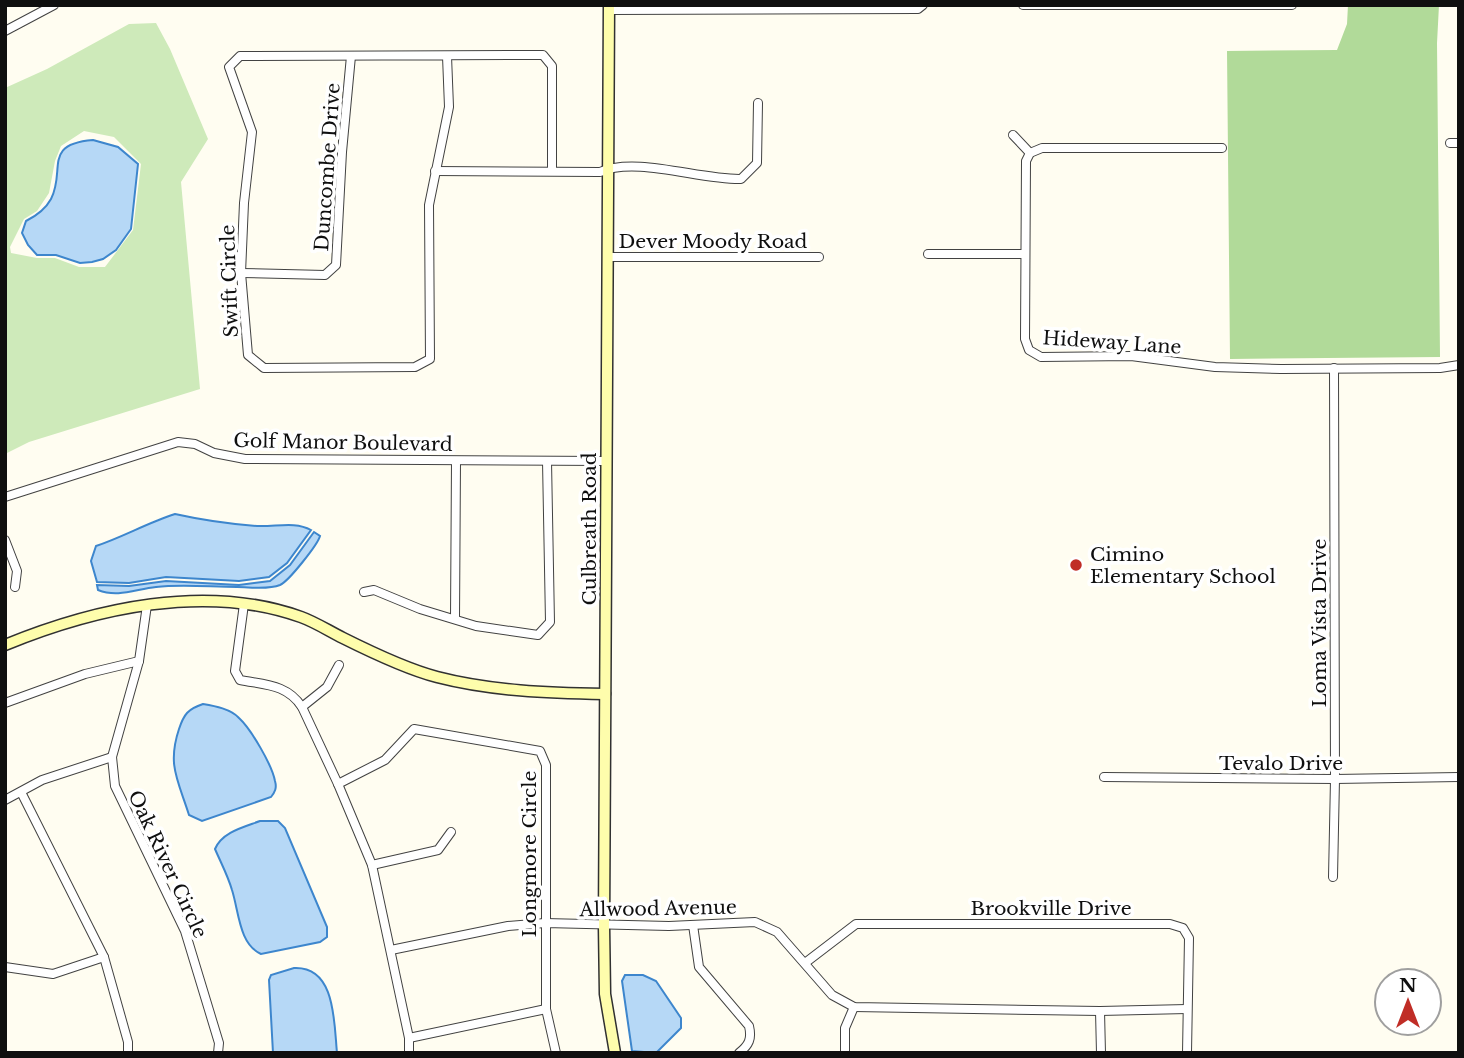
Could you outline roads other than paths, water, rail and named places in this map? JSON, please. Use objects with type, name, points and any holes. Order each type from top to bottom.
[{"type":"street","points":[[5,31],[54,5]]},
{"type":"street","points":[[609,8],[918,9],[923,5]]},
{"type":"street","points":[[1023,5],[1292,5]]},
{"type":"street","name":"Culbreath Road","points":[[609,8],[604,926],[605,994],[615,1053]]},
{"type":"street","name":"Swift Circle","points":[[447,56],[449,107],[429,205],[429,359],[415,367],[264,368],[248,355],[241,273],[244,203],[252,132],[229,66],[240,55],[543,55],[552,66],[552,171]]},
{"type":"street","name":"Duncombe Drive","points":[[241,273],[325,275],[337,265],[342,152],[351,55]]},
{"type":"street","points":[[435,171],[600,172],[608,168],[658,168],[717,180],[741,179],[757,163],[758,103]]},
{"type":"street","points":[[1013,135],[1030,153],[1042,148],[1222,148]]},
{"type":"street","name":"Hideway Lane","points":[[1030,153],[1026,161],[1025,339],[1029,350],[1041,357],[1131,356],[1215,367],[1440,368],[1459,365]]},
{"type":"street","points":[[928,254],[1024,254]]},
{"type":"street","name":"Dever Moody Road","points":[[608,257],[819,257]]},
{"type":"street","name":"Loma Vista Drive","points":[[1333,877],[1334,368]]},
{"type":"street","name":"Golf Manor Boulevard","points":[[5,497],[178,442],[195,444],[214,453],[245,459],[606,461]]},
{"type":"street","points":[[455,619],[456,461]]},
{"type":"street","points":[[364,592],[374,590],[420,609],[476,626],[538,635],[550,622],[547,461]]},
{"type":"street","points":[[5,540],[17,570],[15,587]]},
{"type":"street","points":[[5,645],[37,631],[97,614],[147,605],[202,601],[244,604],[302,617],[364,649],[436,677],[534,692],[605,694]]},
{"type":"street","points":[[244,604],[235,671],[240,680],[283,688],[294,695],[338,784],[372,865],[409,1038],[409,1053]]},
{"type":"street","name":"Oak River Circle","points":[[147,605],[139,662],[112,757],[115,786],[186,931],[219,1043],[218,1053]]},
{"type":"street","points":[[5,703],[85,674],[139,662]]},
{"type":"street","points":[[302,707],[327,687],[339,665]]},
{"type":"street","name":"Longmore Circle","points":[[338,784],[384,760],[414,729],[540,751],[546,765],[546,1009],[556,1053]]},
{"type":"street","points":[[5,800],[43,780],[112,757]]},
{"type":"street","name":"Tevalo Drive","points":[[1104,777],[1459,777]]},
{"type":"street","points":[[21,792],[104,957],[128,1042],[128,1053]]},
{"type":"street","points":[[372,865],[438,850],[451,832]]},
{"type":"street","name":"Allwood Avenue","points":[[391,950],[508,926],[545,923],[604,926],[755,922],[778,932],[832,995],[854,1007]]},
{"type":"street","name":"Brookville Drive","points":[[805,963],[856,924],[1170,924],[1183,928],[1189,938],[1187,1053]]},
{"type":"street","points":[[693,925],[699,967],[750,1026],[748,1046],[738,1053]]},
{"type":"street","points":[[5,967],[53,974],[104,957]]},
{"type":"street","points":[[845,1053],[845,1028],[854,1007],[1100,1011],[1187,1009]]},
{"type":"street","points":[[409,1038],[546,1009]]},
{"type":"street","points":[[1100,1011],[1101,1053]]},
{"type":"water","points":[[93,140],[118,147],[138,164],[131,229],[116,250],[103,259],[80,263],[56,255],[37,255],[22,233],[26,221],[40,212],[51,199],[61,153],[77,142]]},
{"type":"water","points":[[175,514],[236,524],[292,525],[311,530],[287,563],[269,577],[239,581],[166,577],[129,583],[97,582],[91,561],[96,546]]},
{"type":"water","points":[[314,532],[320,536],[303,562],[290,577],[275,587],[166,586],[120,593],[98,590],[97,585],[129,586],[166,581],[239,585],[270,581],[290,565]]},
{"type":"water","points":[[203,704],[227,710],[244,723],[265,757],[276,786],[271,797],[202,821],[189,815],[175,772],[174,753],[185,716],[190,710]]},
{"type":"water","points":[[260,821],[278,821],[285,828],[327,927],[327,937],[320,942],[261,954],[248,943],[244,935],[230,885],[215,849],[228,834]]},
{"type":"water","points":[[294,968],[308,970],[318,976],[325,986],[333,1012],[337,1053],[273,1053],[269,980],[271,975]]},
{"type":"water","points":[[625,975],[643,975],[656,981],[681,1018],[681,1028],[656,1053],[632,1051],[622,981]]},
{"type":"place","name":"Cimino Elementary School","points":[[1076,565]]}]
